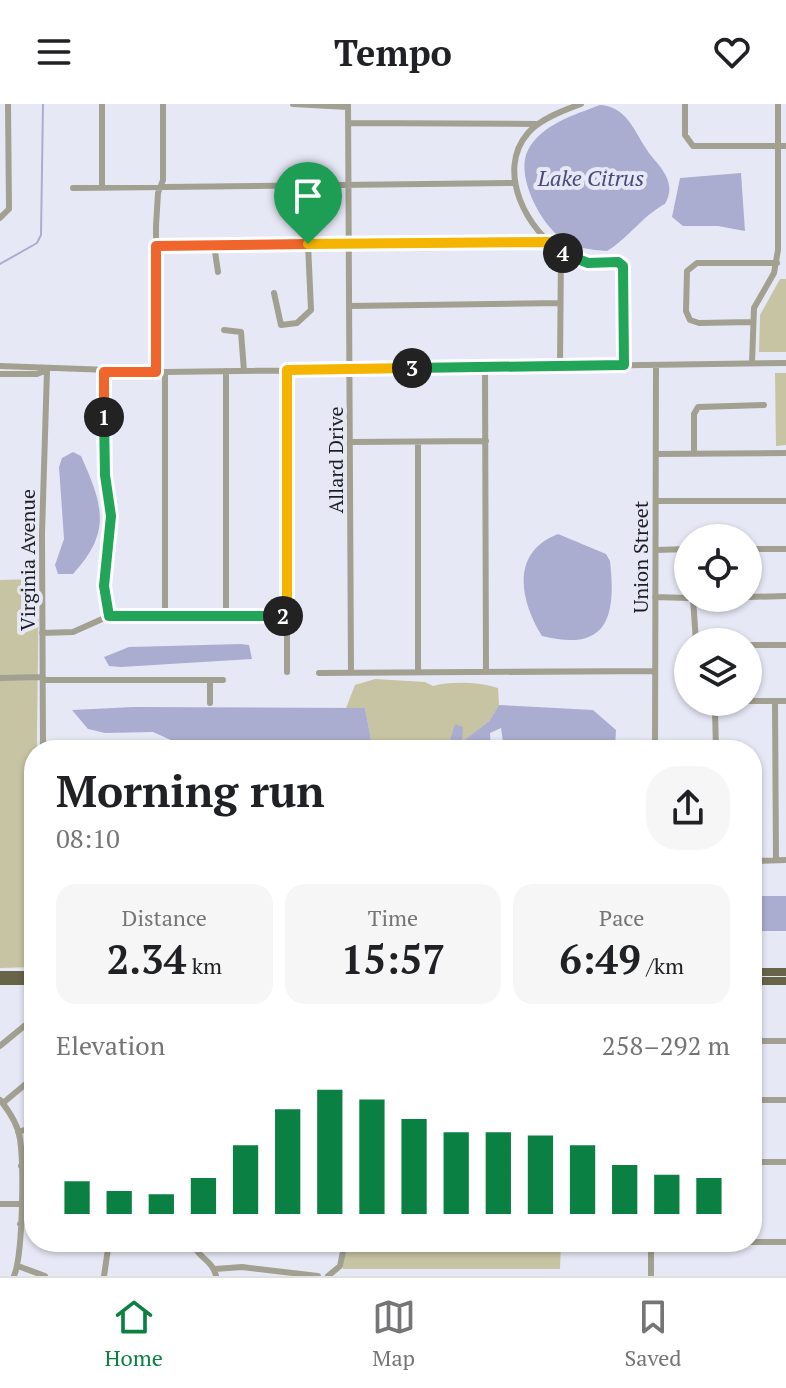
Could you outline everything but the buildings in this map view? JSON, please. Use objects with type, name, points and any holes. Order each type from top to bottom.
[{"type":"main road","points":[[762,972],[786,972]]},
{"type":"main road","points":[[0,981],[24,980]]},
{"type":"main road","points":[[762,981],[786,981]]},
{"type":"street","points":[[102,104],[102,187]]},
{"type":"street","points":[[156,372],[156,246],[163,104]]},
{"type":"street","points":[[293,104],[348,106]]},
{"type":"street","points":[[581,104],[564,107],[538,124],[518,148],[515,183],[526,212],[549,242],[582,261],[618,262],[623,266],[624,365]]},
{"type":"street","points":[[685,104],[685,135],[693,146],[782,146]]},
{"type":"street","points":[[752,363],[754,308],[777,263],[782,146],[778,104]]},
{"type":"street","points":[[0,218],[9,209],[5,106]]},
{"type":"street","name":"Allard Drive","points":[[348,106],[351,673]]},
{"type":"street","points":[[348,123],[538,124]]},
{"type":"street","points":[[0,159],[8,159]]},
{"type":"street","points":[[73,188],[515,183]]},
{"type":"street","points":[[156,246],[549,242]]},
{"type":"street","points":[[274,293],[281,325],[292,325],[311,310],[308,244]]},
{"type":"street","points":[[214,245],[218,272]]},
{"type":"street","points":[[560,366],[561,251]]},
{"type":"street","points":[[752,322],[699,323],[690,320],[686,311],[689,267],[697,263],[777,263]]},
{"type":"street","points":[[349,306],[559,303]]},
{"type":"street","points":[[224,330],[241,332],[244,371]]},
{"type":"street","points":[[0,366],[165,372],[786,363]]},
{"type":"street","name":"Union Street","points":[[655,740],[656,365]]},
{"type":"street","points":[[485,367],[486,672]]},
{"type":"street","points":[[0,374],[37,374],[47,370]]},
{"type":"street","name":"Virginia Avenue","points":[[43,740],[47,370]]},
{"type":"street","points":[[287,370],[287,672]]},
{"type":"street","points":[[226,371],[226,616]]},
{"type":"street","points":[[104,372],[104,463],[111,516],[104,586],[109,616]]},
{"type":"street","points":[[165,372],[165,616]]},
{"type":"street","points":[[694,453],[694,414],[698,407],[764,405]]},
{"type":"street","points":[[350,442],[486,441]]},
{"type":"street","points":[[418,442],[418,672]]},
{"type":"street","points":[[656,454],[786,453]]},
{"type":"street","points":[[656,501],[786,501]]},
{"type":"street","points":[[656,550],[674,549]]},
{"type":"street","points":[[762,549],[786,549]]},
{"type":"street","points":[[762,597],[786,596]]},
{"type":"street","points":[[655,597],[674,598]]},
{"type":"street","points":[[42,633],[73,632],[109,616],[287,616]]},
{"type":"street","points":[[762,645],[786,645]]},
{"type":"street","points":[[319,673],[655,671]]},
{"type":"street","points":[[0,678],[223,680]]},
{"type":"street","points":[[210,680],[210,703]]},
{"type":"street","points":[[762,701],[786,701]]},
{"type":"street","points":[[775,701],[776,860]]},
{"type":"street","points":[[715,716],[716,740]]},
{"type":"street","points":[[762,861],[786,860]]},
{"type":"street","points":[[0,1046],[24,1026]]},
{"type":"street","points":[[762,1041],[786,1041]]},
{"type":"street","points":[[14,1276],[18,1266],[21,1166],[18,1132],[1,1102],[24,1085]]},
{"type":"street","points":[[762,1100],[786,1100]]},
{"type":"street","points":[[18,1132],[24,1130]]},
{"type":"street","points":[[762,1162],[786,1162]]},
{"type":"street","points":[[0,1204],[20,1204]]},
{"type":"street","points":[[20,1224],[24,1223]]},
{"type":"street","points":[[762,1242],[786,1242]]},
{"type":"street","points":[[104,1276],[108,1252]]},
{"type":"street","points":[[198,1252],[216,1272],[242,1267],[318,1276]]},
{"type":"street","points":[[328,1276],[340,1266],[343,1252]]},
{"type":"street","points":[[651,1252],[651,1276]]},
{"type":"street","points":[[18,1266],[45,1276]]},
{"type":"shaded area","points":[[780,279],[786,279],[786,352],[759,352],[760,315]]},
{"type":"shaded area","points":[[775,373],[786,373],[786,445],[776,446]]},
{"type":"shaded area","points":[[39,579],[37,740],[24,740],[24,967],[0,968],[0,580]]},
{"type":"shaded area","points":[[375,679],[425,682],[433,686],[474,683],[498,688],[499,705],[489,721],[465,740],[371,740],[365,708],[346,708],[355,685]]},
{"type":"shaded area","points":[[344,1252],[561,1252],[560,1269],[343,1269]]},
{"type":"water","name":"Lake Citrus","points":[[600,105],[616,110],[628,120],[664,173],[669,187],[665,204],[607,251],[577,246],[553,231],[532,198],[525,172],[528,150],[542,133]]},
{"type":"water","points":[[741,173],[745,231],[718,226],[683,226],[672,217],[680,178]]},
{"type":"water","points":[[73,452],[81,456],[95,489],[100,518],[94,545],[85,559],[73,574],[58,574],[55,565],[64,539],[59,467],[62,458]]},
{"type":"water","points":[[558,534],[606,554],[610,561],[609,613],[595,634],[582,639],[542,636],[528,607],[524,578],[526,564],[532,552]]},
{"type":"water","points":[[249,645],[252,659],[121,667],[109,666],[104,657],[129,647]]},
{"type":"water","points":[[499,705],[593,710],[616,730],[616,740],[503,740],[501,728],[490,733],[490,740],[465,740],[489,721]]},
{"type":"water","points":[[134,707],[365,708],[371,740],[171,740],[153,732],[105,733],[88,729],[72,710]]},
{"type":"water","points":[[455,724],[463,727],[462,740],[450,740]]},
{"type":"water","points":[[762,896],[786,896],[786,931],[762,931]]},
{"type":"waterway","points":[[0,264],[37,243],[41,235],[43,104]]},
{"type":"route","points":[[549,242],[575,259],[595,264],[621,263],[624,269],[624,365],[287,370],[287,616],[109,616],[104,586],[104,557],[111,516],[104,463],[104,372],[156,372],[156,246],[308,244],[549,242]]}]
